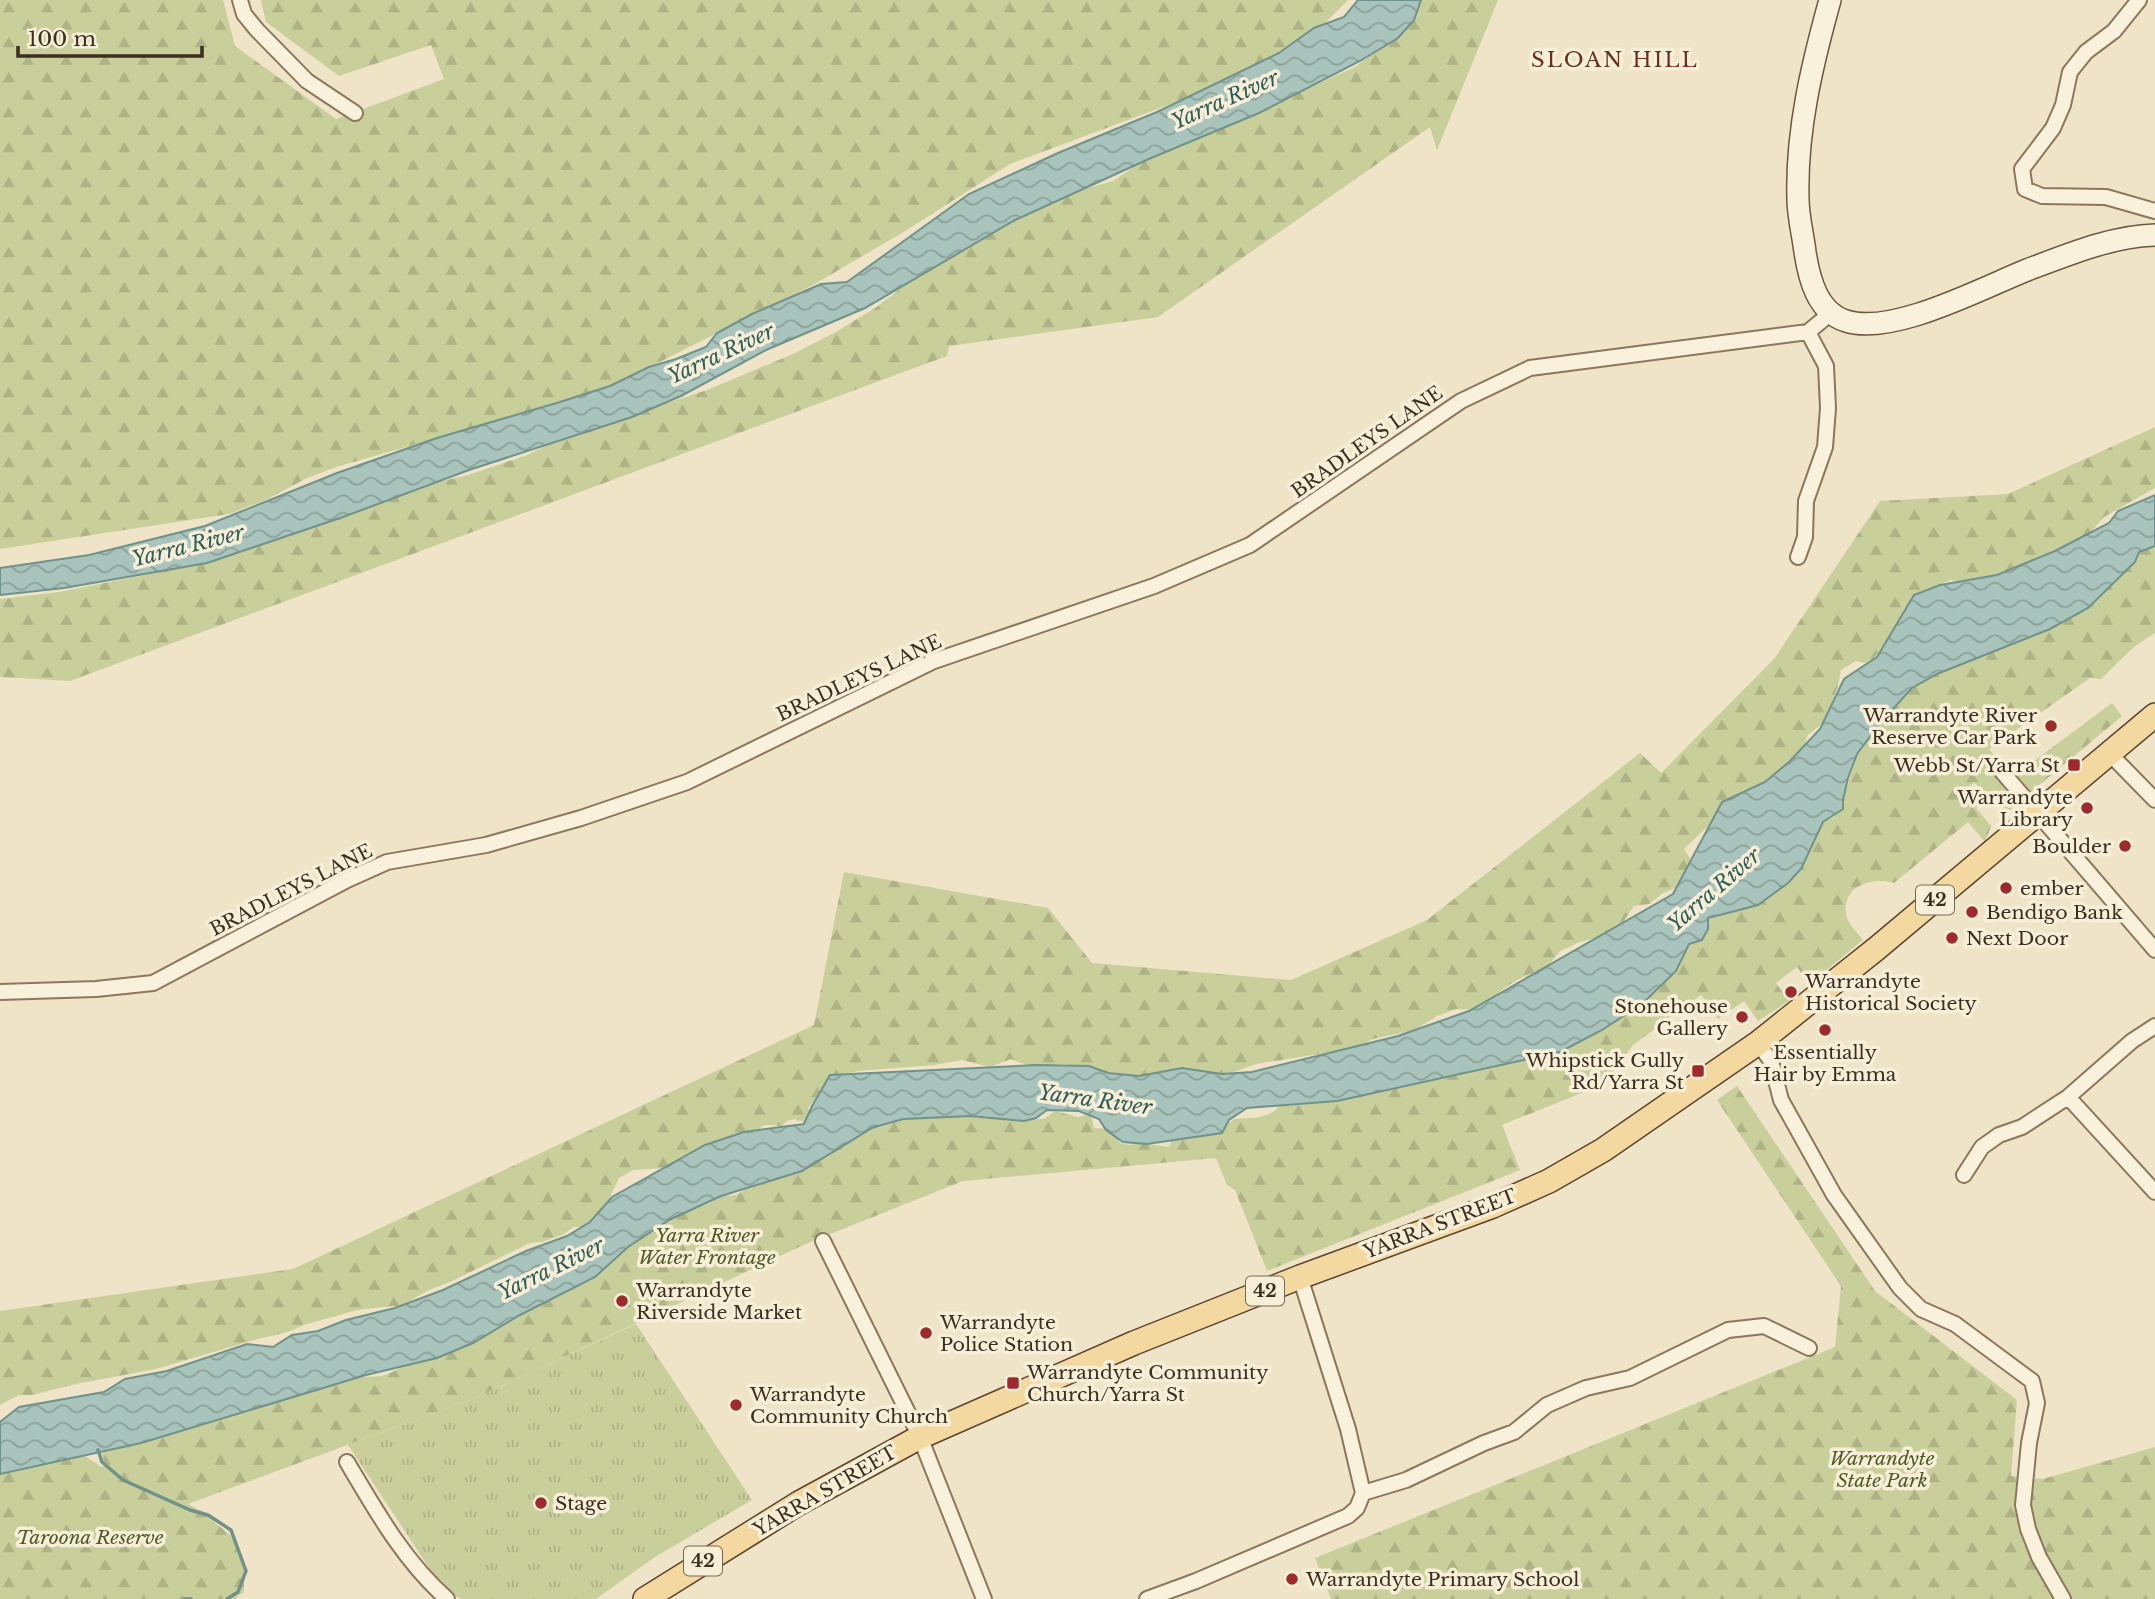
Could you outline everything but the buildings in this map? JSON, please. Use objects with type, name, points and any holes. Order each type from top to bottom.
[{"type":"main road","points":[[1830,0],[1803,112],[1798,200],[1807,266],[1821,305],[1830,313],[1844,321],[1866,325],[1889,322],[1941,306],[2101,244],[2155,235]]},
{"type":"main road","name":"YARRA STREET","points":[[645,1599],[790,1509],[920,1437],[1134,1343],[1300,1277],[1493,1206],[1549,1181],[1603,1150],[1758,1043],[1876,949],[2155,715]]},
{"type":"street","points":[[240,0],[244,14],[257,30],[307,81],[355,113]]},
{"type":"street","points":[[2139,0],[2114,31],[2086,52],[2070,72],[2063,105],[2053,128],[2022,169],[2025,189],[2042,196],[2106,197],[2155,211]]},
{"type":"street","points":[[1798,557],[1805,537],[1806,500],[1825,447],[1828,408],[1826,366],[1808,332],[1830,313]]},
{"type":"street","name":"BRADLEYS LANE","points":[[0,992],[96,989],[153,983],[347,880],[387,862],[486,845],[581,818],[687,782],[934,661],[1154,586],[1250,545],[1461,401],[1530,368],[1808,332]]},
{"type":"street","points":[[2110,754],[2155,800]]},
{"type":"street","points":[[1998,767],[2155,950]]},
{"type":"street","points":[[1964,1175],[1982,1147],[2068,1097],[2132,1041],[2155,1026]]},
{"type":"street","points":[[1758,1043],[1771,1061],[1781,1100],[1834,1195],[1900,1288],[1921,1309],[1955,1324],[2032,1381],[2037,1403],[2029,1443],[2023,1505],[2028,1529],[2039,1557],[2063,1599]]},
{"type":"street","points":[[2068,1097],[2155,1192]]},
{"type":"street","points":[[823,1241],[920,1437],[984,1599]]},
{"type":"street","points":[[1147,1599],[1348,1516],[1357,1508],[1363,1493],[1340,1404],[1300,1277]]},
{"type":"street","points":[[1363,1493],[1406,1480],[1484,1443],[1514,1432],[1547,1405],[1586,1388],[1630,1378],[1728,1330],[1764,1326],[1809,1348]]},
{"type":"street","points":[[346,1462],[380,1519],[425,1580],[447,1599]]},
{"type":"green space","points":[[0,0],[223,0],[235,46],[336,119],[444,79],[431,45],[339,76],[266,22],[261,0],[1348,0],[1307,41],[1230,82],[1010,164],[907,230],[813,285],[600,392],[336,467],[229,514],[0,549]]},
{"type":"green space","points":[[1420,0],[1498,0],[1437,150],[1430,127],[1158,317],[949,346],[947,356],[70,681],[0,677],[0,599],[59,592],[180,568],[245,551],[421,486],[468,475],[527,455],[563,437],[707,390],[795,353],[875,308],[925,270],[993,227],[1074,192],[1113,181],[1156,152],[1355,67],[1408,27]]},
{"type":"green space","points":[[2155,427],[2155,488],[2104,517],[2082,542],[1978,583],[1951,580],[1920,592],[1912,599],[1892,634],[1874,658],[1865,663],[1856,661],[1841,670],[1838,686],[1824,722],[1807,736],[1804,750],[1790,774],[1739,793],[1726,802],[1713,825],[1684,849],[1693,863],[1680,886],[1663,893],[1649,904],[1634,906],[1624,921],[1603,936],[1560,951],[1545,970],[1525,976],[1493,997],[1490,1007],[1480,1010],[1456,1009],[1437,1016],[1415,1030],[1373,1039],[1357,1048],[1256,1064],[1226,1075],[1132,1077],[1066,1064],[1029,1066],[1011,1059],[990,1067],[962,1060],[844,1074],[824,1086],[808,1108],[811,1114],[807,1125],[800,1120],[797,1122],[796,1119],[787,1121],[782,1126],[766,1125],[761,1127],[749,1143],[684,1164],[633,1170],[619,1178],[607,1203],[583,1227],[574,1227],[562,1235],[530,1243],[425,1292],[398,1308],[394,1306],[357,1310],[156,1369],[32,1395],[19,1395],[0,1405],[0,1311],[293,1269],[814,1025],[844,872],[1048,908],[1092,963],[1291,980],[1427,920],[1640,753],[1661,773],[1774,659],[1880,501],[2008,494]]},
{"type":"green space","points":[[2155,546],[2155,633],[2135,646],[2101,679],[2090,678],[1989,749],[2014,776],[2112,703],[2122,716],[2007,812],[1992,795],[1989,798],[1974,782],[1966,790],[1979,805],[1976,808],[1991,826],[1985,842],[1968,822],[1894,883],[1869,882],[1855,889],[1846,903],[1846,916],[1863,940],[1810,984],[1797,967],[1776,983],[1789,1001],[1758,1021],[1744,1001],[1718,1019],[1701,995],[1633,1045],[1604,1084],[1502,1125],[1520,1170],[1267,1271],[1235,1190],[1227,1185],[1216,1158],[963,1181],[808,1243],[480,1396],[188,1504],[201,1511],[235,1539],[244,1571],[244,1592],[236,1597],[237,1599],[0,1599],[0,1474],[72,1459],[75,1455],[83,1455],[102,1467],[105,1465],[102,1454],[104,1451],[347,1378],[390,1373],[566,1287],[590,1279],[596,1270],[663,1221],[673,1220],[693,1207],[708,1204],[721,1196],[736,1195],[757,1182],[777,1178],[828,1157],[849,1136],[869,1124],[876,1128],[893,1123],[906,1114],[913,1104],[979,1118],[1044,1119],[1055,1111],[1078,1117],[1088,1114],[1092,1118],[1094,1128],[1110,1131],[1120,1143],[1169,1147],[1173,1138],[1225,1127],[1234,1119],[1264,1116],[1279,1106],[1303,1105],[1693,941],[1702,940],[1708,929],[1708,918],[1758,905],[1823,822],[1834,817],[1843,800],[1857,754],[1912,688],[1937,674],[2050,629],[2088,608],[2135,562],[2139,552]]},
{"type":"green space","name":"Warrandyte State Park","points":[[1737,1086],[1875,1291],[2017,1400],[2011,1476],[2043,1479],[2155,1447],[2155,1599],[1331,1599],[1315,1558],[1835,1347],[1841,1286],[1717,1100]]},
{"type":"green space","points":[[636,1324],[752,1500],[655,1557],[596,1599],[461,1599],[443,1589],[348,1445],[480,1396]]},
{"type":"water","name":"Yarra River","points":[[1358,0],[1421,0],[1414,20],[1398,38],[1360,61],[1259,113],[1151,158],[1015,220],[865,308],[766,350],[681,396],[632,417],[469,470],[343,517],[207,563],[64,588],[0,595],[0,568],[89,555],[205,526],[337,473],[437,438],[610,386],[649,367],[706,347],[717,333],[752,314],[821,284],[847,282],[969,194],[1157,112],[1279,53],[1314,28],[1344,17]]},
{"type":"water","name":"Yarra River","points":[[2155,495],[2155,546],[2139,552],[2135,562],[2088,608],[2050,629],[1937,674],[1912,688],[1857,754],[1848,778],[1843,809],[1823,822],[1801,869],[1788,883],[1758,905],[1708,918],[1708,929],[1702,940],[1689,944],[1676,971],[1642,1004],[1602,1030],[1560,1052],[1337,1101],[1247,1108],[1229,1120],[1222,1133],[1147,1144],[1123,1142],[1106,1130],[1099,1119],[1079,1111],[1047,1110],[1036,1118],[1024,1121],[970,1116],[903,1119],[872,1128],[802,1171],[721,1196],[669,1220],[628,1247],[595,1277],[520,1315],[473,1343],[437,1358],[366,1375],[141,1443],[0,1474],[0,1422],[19,1407],[104,1392],[125,1379],[167,1371],[247,1344],[273,1347],[292,1335],[318,1331],[346,1320],[395,1308],[443,1290],[526,1251],[567,1236],[590,1222],[612,1197],[705,1145],[744,1132],[804,1124],[830,1075],[1037,1065],[1089,1066],[1108,1073],[1139,1076],[1182,1068],[1222,1074],[1252,1072],[1398,1036],[1469,1011],[1673,894],[1722,802],[1765,782],[1789,762],[1820,729],[1844,679],[1877,657],[1914,595],[1940,585],[1997,575],[2055,551],[2109,523],[2118,511]]},
{"type":"waterway","points":[[98,1450],[102,1462],[123,1480],[190,1510],[208,1515],[231,1530],[246,1571],[238,1592],[227,1599]]},
{"type":"waterway","points":[[184,1599],[191,1599]]},
{"type":"place","name":"Warrandyte River Reserve Car Park","points":[[2051,726]]},
{"type":"place","name":"Webb St/Yarra St","points":[[2074,765]]},
{"type":"place","name":"Warrandyte Library","points":[[2087,808]]},
{"type":"place","name":"Boulder","points":[[2125,846]]},
{"type":"place","name":"ember","points":[[2006,888]]},
{"type":"place","name":"Bendigo Bank","points":[[1972,912]]},
{"type":"place","name":"Next Door","points":[[1952,938]]},
{"type":"place","name":"Warrandyte Historical Society","points":[[1791,992]]},
{"type":"place","name":"Stonehouse Gallery","points":[[1742,1017]]},
{"type":"place","name":"Essentially Hair by Emma","points":[[1825,1030]]},
{"type":"place","name":"Whipstick Gully Rd/Yarra St","points":[[1698,1071]]},
{"type":"place","name":"Warrandyte Riverside Market","points":[[622,1301]]},
{"type":"place","name":"Warrandyte Police Station","points":[[926,1333]]},
{"type":"place","name":"Warrandyte Community Church/Yarra St","points":[[1013,1383]]},
{"type":"place","name":"Warrandyte Community Church","points":[[736,1405]]},
{"type":"place","name":"Stage","points":[[541,1503]]},
{"type":"place","name":"Warrandyte Primary School","points":[[1292,1579]]},
{"type":"district","name":"SLOAN HILL","points":[[1615,60]]},
{"type":"park label","name":"Yarra River Water Frontage","points":[[707,1246]]},
{"type":"park label","name":"Taroona Reserve","points":[[90,1537]]}]
